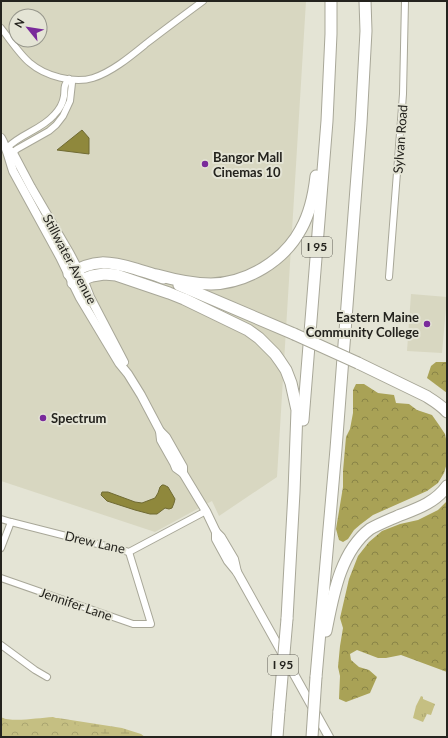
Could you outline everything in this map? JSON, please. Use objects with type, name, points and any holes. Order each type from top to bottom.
[{"type":"highway","name":"I 95","points":[[277,737],[287,618],[294,492],[303,416],[327,121],[331,1]]},
{"type":"highway","name":"I 95","points":[[312,737],[361,123],[366,31],[365,1]]},
{"type":"highway","points":[[76,276],[93,263],[107,262],[119,264],[172,280],[212,284],[242,278],[255,273],[277,257],[288,247],[301,230],[310,207],[315,184],[330,62]]},
{"type":"highway","points":[[76,276],[104,274],[116,275],[184,299],[237,324],[260,338],[280,360],[286,370],[294,395],[297,410],[294,492]]},
{"type":"highway","points":[[157,276],[294,334],[358,364],[426,396],[437,402],[447,412]]},
{"type":"highway","points":[[316,676],[328,618],[341,571],[354,546],[371,529],[387,520],[423,506],[434,500],[447,486]]},
{"type":"main road","name":"Stillwater Avenue","points":[[1,138],[31,187],[76,276],[90,297],[124,359],[128,374],[160,431],[166,437],[183,467],[183,473],[206,511],[216,532],[221,537],[234,559],[237,572],[329,737]]},
{"type":"street","points":[[1,28],[30,63],[50,75],[79,81],[93,78],[113,68],[203,1]]},
{"type":"street","name":"Sylvan Road","points":[[390,277],[403,94],[405,1]]},
{"type":"street","points":[[9,152],[49,131],[56,125],[63,116],[70,101],[72,83],[69,79]]},
{"type":"street","name":"Drew Lane","points":[[1,519],[129,552],[206,511]]},
{"type":"street","points":[[1,548],[11,522]]},
{"type":"street","name":"Jennifer Lane","points":[[1,578],[133,624],[151,624],[129,552]]},
{"type":"street","points":[[1,645],[47,677]]},
{"type":"shaded area","points":[[1,1],[306,1],[277,477],[219,516],[212,501],[155,532],[1,481]]},
{"type":"shaded area","points":[[82,130],[89,138],[89,154],[57,150]]},
{"type":"shaded area","name":"Eastern Maine Community College","points":[[411,294],[447,297],[442,353],[407,351]]},
{"type":"shaded area","points":[[162,485],[168,487],[175,499],[172,508],[165,508],[157,514],[150,514],[107,501],[101,495],[102,492],[108,492],[135,502],[142,503],[155,498]]},
{"type":"green space","points":[[436,362],[447,362],[447,393],[427,378],[431,366]]},
{"type":"green space","points":[[356,384],[364,384],[378,393],[394,395],[396,403],[409,404],[417,410],[432,415],[445,434],[447,444],[447,463],[444,473],[438,483],[427,491],[373,515],[354,530],[348,539],[343,542],[339,540],[336,529],[343,487],[346,437],[350,429],[353,413],[353,390]]},
{"type":"green space","points":[[447,501],[447,672],[401,655],[378,658],[357,650],[350,654],[351,660],[359,667],[369,670],[377,677],[370,693],[346,702],[339,699],[340,676],[338,667],[343,628],[340,618],[349,579],[358,556],[369,542],[382,531],[400,524],[418,520],[438,510]]},
{"type":"green space","points":[[421,696],[423,699],[435,704],[431,715],[427,714],[423,722],[413,718],[416,706]]},
{"type":"green space","points":[[1,717],[11,722],[58,718],[122,728],[141,734],[145,737],[1,737]]},
{"type":"green space","points":[[53,717],[112,737],[1,737],[1,718],[20,720]]},
{"type":"place","name":"Bangor Mall Cinemas 10","points":[[205,164]]},
{"type":"place","name":"Eastern Maine Community College","points":[[427,324]]},
{"type":"place","name":"Spectrum","points":[[43,418]]}]
